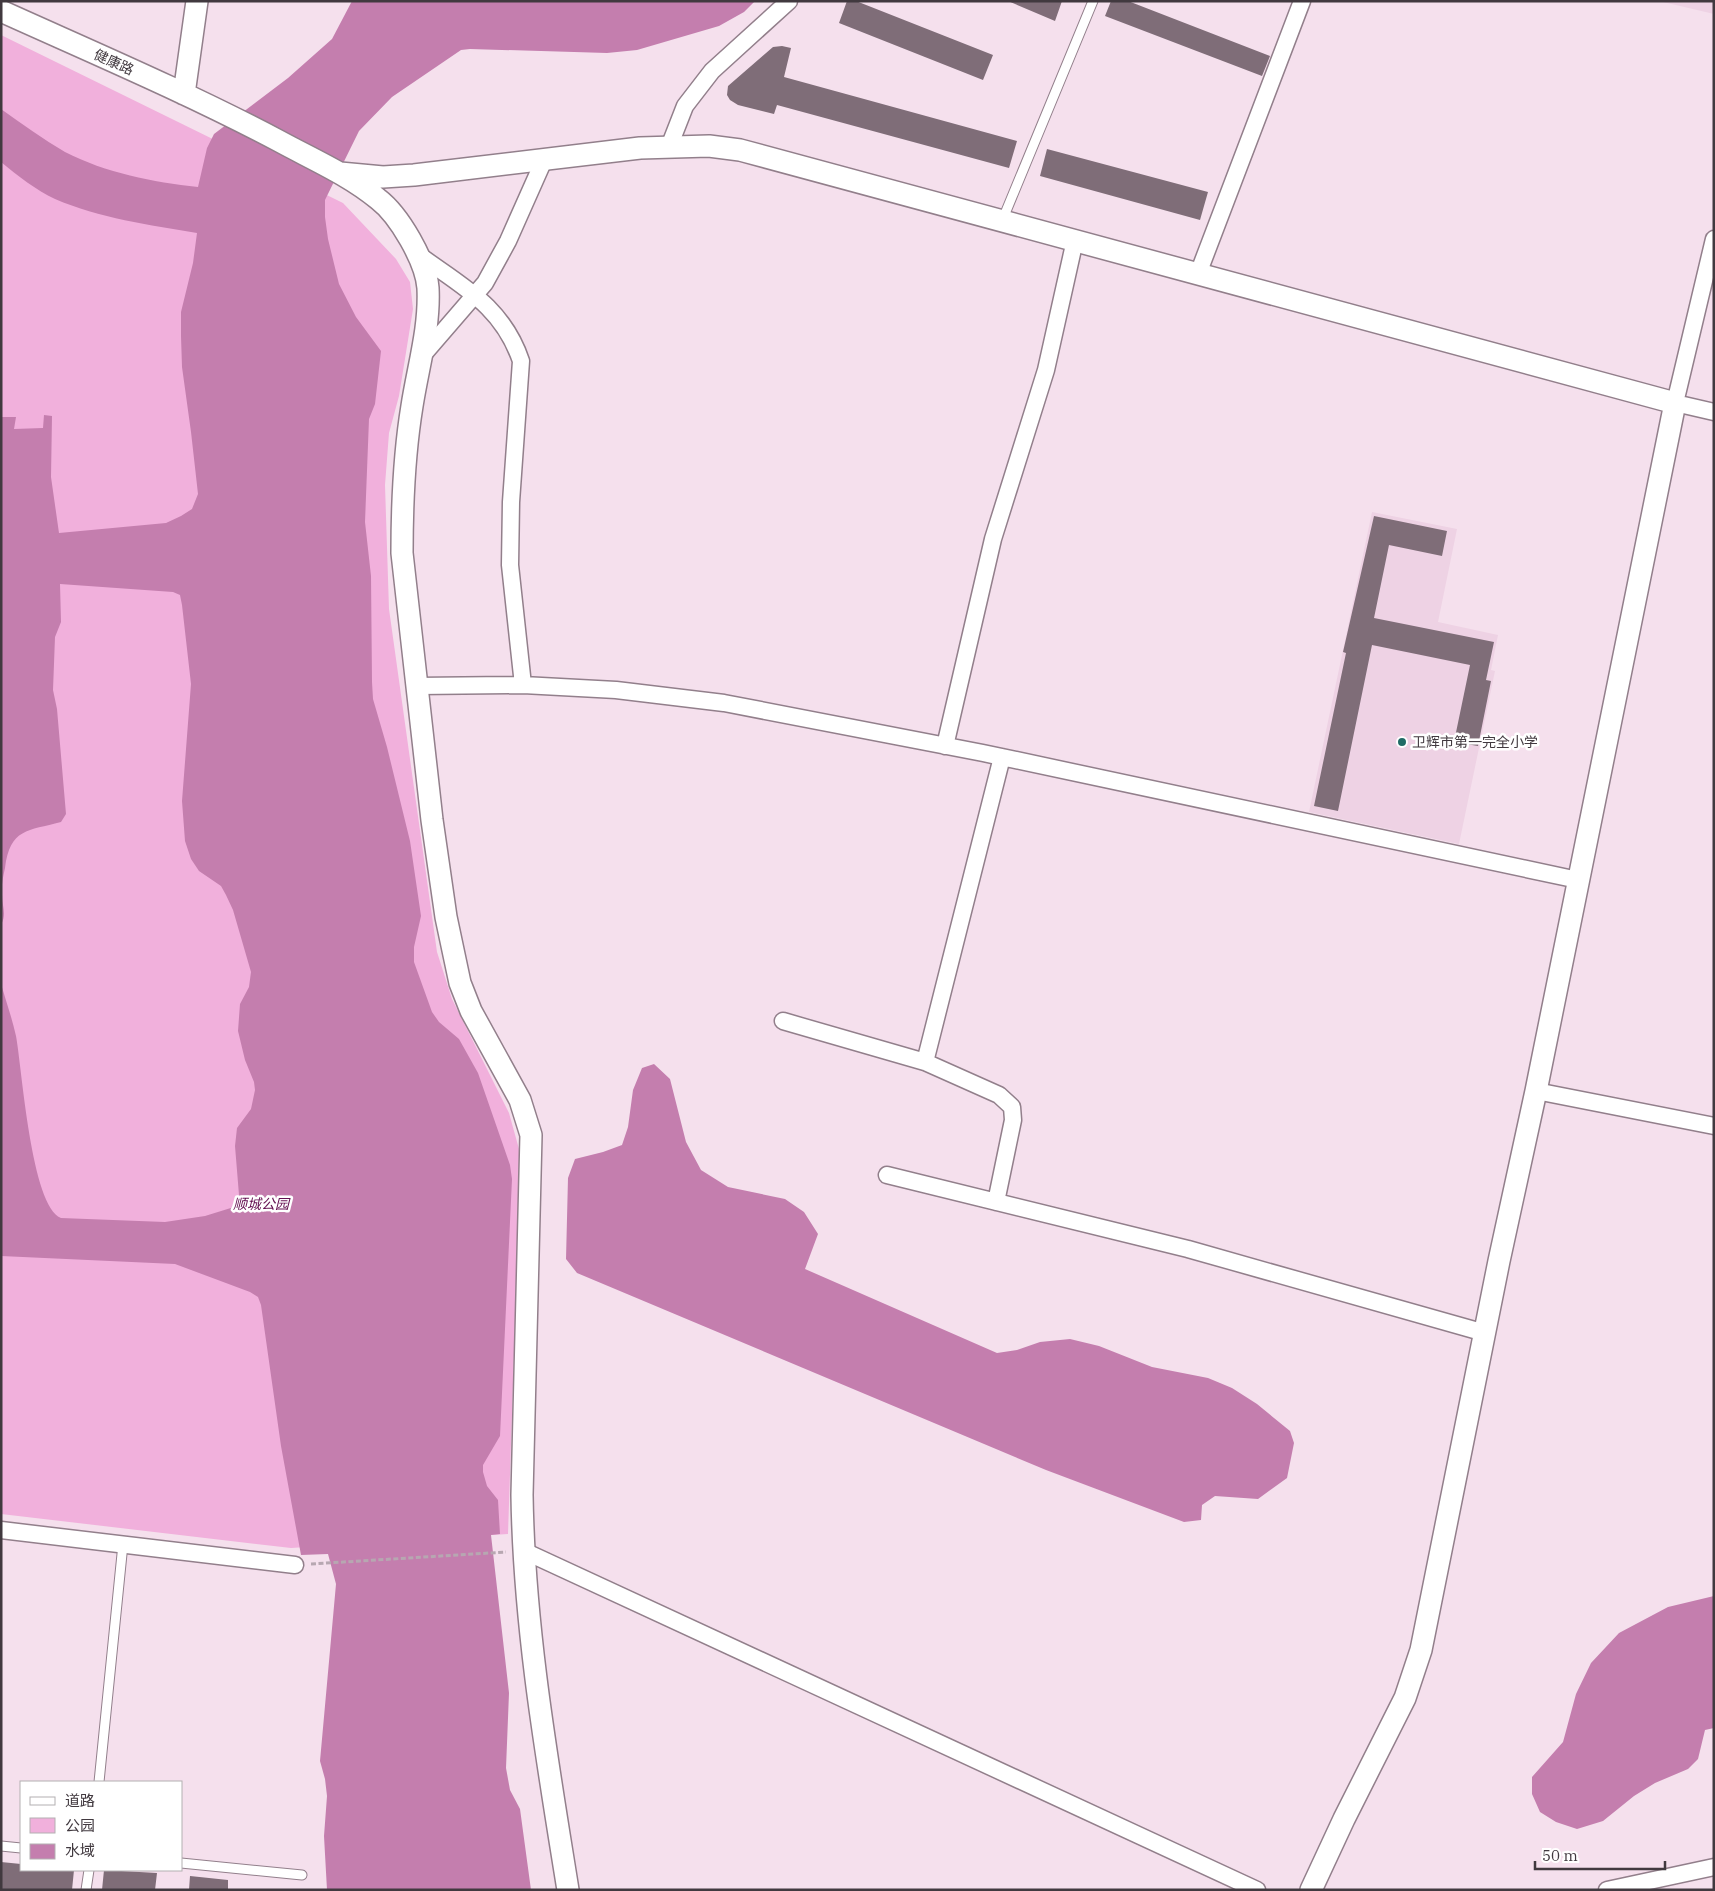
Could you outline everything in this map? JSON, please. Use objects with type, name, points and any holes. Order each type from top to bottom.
[{"type":"street","points":[[184,94],[197,1]]},
{"type":"street","points":[[669,147],[685,106],[712,71],[789,1]]},
{"type":"street","points":[[1198,274],[1302,1]]},
{"type":"street","name":"健康路","points":[[1,11],[227,114],[340,174],[379,199],[401,224],[416,252],[428,286],[428,319],[412,406],[405,466],[402,552],[432,820],[446,916],[460,983],[471,1012],[520,1100],[531,1135],[522,1495],[524,1550],[526,1586],[543,1733],[568,1890]]},
{"type":"street","points":[[340,174],[382,177],[414,175],[640,148],[709,146],[740,150],[1714,412]]},
{"type":"street","points":[[421,356],[485,283],[508,241],[544,160]]},
{"type":"street","points":[[1311,1890],[1344,1819],[1405,1698],[1421,1650],[1675,403],[1714,239]]},
{"type":"street","points":[[945,746],[993,539],[1046,370],[1075,240]]},
{"type":"street","points":[[416,252],[475,294],[502,322],[514,341],[521,361],[511,502],[510,565],[523,685]]},
{"type":"street","points":[[417,686],[523,685],[616,690],[724,703],[1002,757],[1578,880]]},
{"type":"street","points":[[924,1062],[1002,757]]},
{"type":"street","points":[[782,1021],[924,1062],[999,1095],[1012,1107],[1013,1120],[996,1202]]},
{"type":"street","points":[[1536,1092],[1714,1126]]},
{"type":"street","points":[[887,1175],[1188,1249],[1485,1333]]},
{"type":"street","points":[[1,1530],[295,1565]]},
{"type":"street","points":[[524,1550],[1257,1890]]},
{"type":"street","points":[[1607,1890],[1714,1867]]},
{"type":"lane","points":[[1001,221],[1093,1]]},
{"type":"lane","points":[[99,1781],[123,1544]]},
{"type":"lane","points":[[1,1846],[20,1848]]},
{"type":"lane","points":[[182,1863],[302,1875]]},
{"type":"lane","points":[[86,1890],[89,1871]]},
{"type":"path","points":[[295,1565],[524,1550]]},
{"type":"shaded area","points":[[1714,1],[1714,14],[1663,2]]},
{"type":"shaded area","name":"卫辉市第一完全小学","points":[[1372,512],[1457,529],[1438,622],[1498,635],[1491,670],[1495,671],[1459,844],[1309,812]]},
{"type":"green space","name":"顺城公园","points":[[1,35],[343,203],[396,259],[410,282],[413,309],[399,396],[389,433],[385,485],[389,609],[437,952],[452,999],[509,1113],[524,1167],[516,1294],[508,1534],[291,1548],[1,1514]]},
{"type":"water","points":[[352,1],[755,1],[744,12],[719,26],[637,50],[607,53],[461,50],[392,97],[359,131],[325,200],[328,239],[339,284],[356,317],[381,351],[375,404],[369,419],[365,522],[371,576],[372,682],[373,699],[410,841],[421,916],[414,947],[414,962],[432,1012],[439,1022],[459,1039],[478,1073],[510,1165],[512,1179],[500,1436],[483,1465],[483,1472],[487,1486],[498,1500],[500,1534],[491,1535],[509,1693],[506,1768],[510,1790],[520,1809],[531,1890],[327,1890],[324,1836],[327,1796],[320,1761],[336,1584],[328,1554],[301,1555],[281,1446],[261,1305],[258,1297],[250,1292],[175,1264],[1,1256],[1,984],[16,1036],[35,1164],[42,1189],[51,1208],[61,1218],[165,1222],[205,1216],[234,1207],[239,1195],[235,1146],[237,1128],[251,1109],[255,1090],[238,1031],[240,1004],[249,987],[251,972],[233,910],[226,895],[221,886],[199,871],[191,859],[185,841],[182,801],[191,684],[180,595],[173,592],[60,584],[61,622],[55,637],[53,690],[57,709],[66,814],[61,822],[22,833],[11,845],[7,855],[2,882],[4,913],[1,925],[1,417],[16,417],[14,429],[43,428],[44,415],[52,416],[51,477],[59,533],[166,523],[192,509],[198,494],[182,367],[181,336],[181,312],[193,263],[197,233],[107,216],[72,206],[41,191],[1,162],[1,109],[65,152],[97,166],[130,176],[198,187],[207,148],[214,134],[288,78],[332,39]]},
{"type":"water","points":[[654,1064],[670,1079],[686,1142],[701,1170],[728,1187],[785,1199],[804,1212],[818,1234],[805,1269],[997,1353],[1017,1350],[1040,1342],[1070,1339],[1099,1346],[1152,1367],[1208,1378],[1232,1388],[1257,1404],[1290,1431],[1294,1443],[1287,1478],[1258,1499],[1215,1496],[1202,1505],[1201,1520],[1184,1522],[1046,1470],[577,1273],[566,1259],[568,1178],[575,1159],[622,1145],[628,1127],[633,1090],[642,1068]]},
{"type":"water","points":[[1714,1596],[1714,1728],[1705,1730],[1698,1759],[1688,1769],[1655,1783],[1634,1796],[1603,1821],[1577,1829],[1556,1822],[1540,1812],[1532,1794],[1532,1777],[1563,1742],[1576,1694],[1591,1663],[1619,1633],[1668,1607]]},
{"type":"building","points":[[847,1],[856,1],[993,55],[983,80],[839,23]]},
{"type":"building","points":[[1008,1],[1062,1],[1055,21]]},
{"type":"building","points":[[1111,1],[1128,1],[1270,56],[1262,76],[1105,16]]},
{"type":"building","points":[[773,47],[791,48],[784,77],[1017,141],[1009,168],[777,105],[774,114],[738,105],[730,100],[727,95],[728,86]]},
{"type":"building","points":[[1047,149],[1208,192],[1200,220],[1040,176]]},
{"type":"building","points":[[1374,516],[1447,531],[1442,556],[1389,545],[1374,618],[1494,642],[1486,680],[1491,681],[1478,746],[1454,742],[1470,665],[1372,645],[1338,811],[1314,806],[1346,653],[1343,652]]},
{"type":"building","points":[[1,1862],[20,1864],[20,1871],[74,1871],[72,1890],[1,1890]]},
{"type":"building","points":[[104,1871],[157,1873],[155,1890],[102,1890]]},
{"type":"building","points":[[190,1876],[228,1880],[228,1890],[189,1890]]},
{"type":"place","name":"卫辉市第一完全小学","points":[[1402,742]]}]
